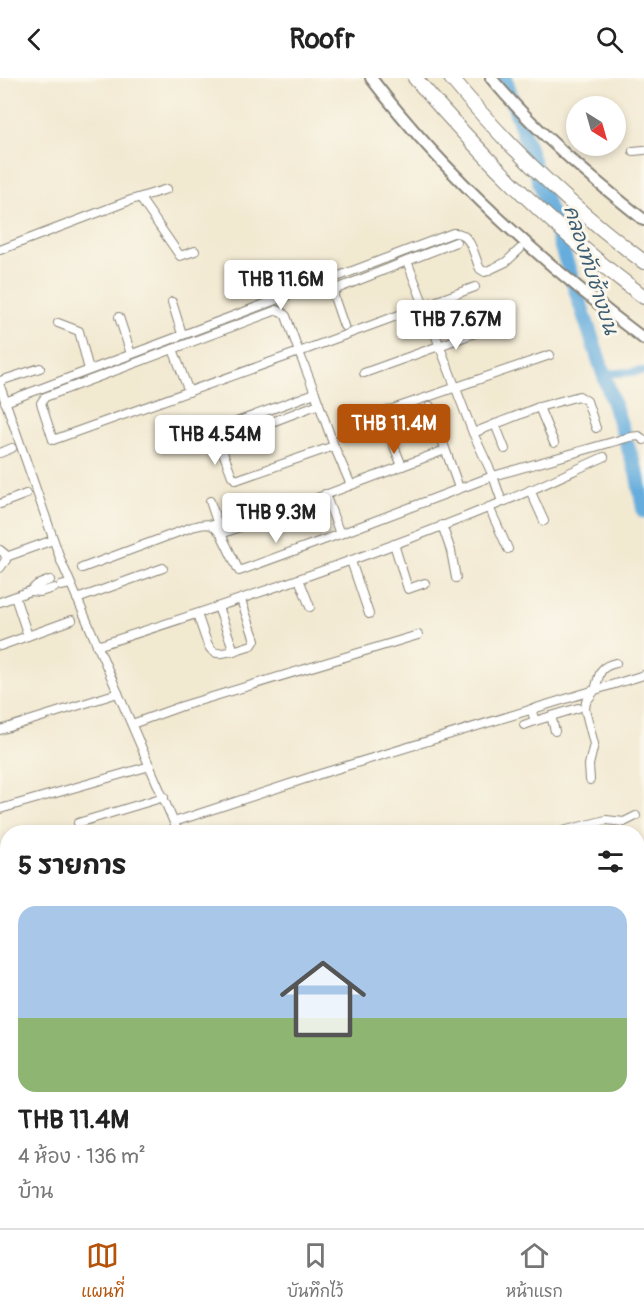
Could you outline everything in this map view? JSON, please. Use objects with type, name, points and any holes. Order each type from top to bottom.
[{"type":"highway","points":[[415,78],[464,136],[520,193],[578,245],[644,297]]},
{"type":"highway","points":[[450,78],[484,117],[539,173],[596,224],[644,262]]},
{"type":"main road","points":[[371,78],[423,140],[475,196],[540,256],[644,339]]},
{"type":"main road","points":[[491,78],[563,152],[644,220]]},
{"type":"street","points":[[633,152],[644,150]]},
{"type":"street","points":[[0,250],[167,189]]},
{"type":"street","points":[[140,198],[180,256],[195,251]]},
{"type":"street","points":[[5,402],[453,233],[459,232],[466,236],[480,269],[485,272],[506,262],[520,249]]},
{"type":"street","points":[[344,326],[334,297],[334,290],[456,242]]},
{"type":"street","points":[[407,261],[455,388],[502,502]]},
{"type":"street","points":[[351,485],[334,446],[315,393],[299,351],[286,316],[277,310],[42,399],[41,403],[53,440],[189,392],[299,351],[475,287]]},
{"type":"street","points":[[172,302],[182,334]]},
{"type":"street","points":[[119,317],[131,354]]},
{"type":"street","points":[[58,323],[79,332],[89,370]]},
{"type":"street","points":[[364,373],[486,329]]},
{"type":"street","points":[[173,349],[189,392]]},
{"type":"street","points":[[381,413],[550,354]]},
{"type":"street","points":[[0,381],[40,368]]},
{"type":"street","points":[[0,386],[53,540],[58,577]]},
{"type":"street","points":[[212,431],[315,393]]},
{"type":"street","points":[[473,433],[539,407],[582,396],[587,401],[596,428]]},
{"type":"street","points":[[319,404],[225,440],[221,443],[221,447],[232,476],[236,480],[334,446]]},
{"type":"street","points":[[430,406],[459,488]]},
{"type":"street","points":[[539,407],[554,443]]},
{"type":"street","points":[[385,424],[402,466]]},
{"type":"street","points":[[495,424],[505,449]]},
{"type":"street","points":[[210,501],[221,534],[240,571],[493,476],[630,437],[639,436],[644,440]]},
{"type":"street","points":[[0,453],[12,448]]},
{"type":"street","points":[[221,534],[445,450]]},
{"type":"street","points":[[97,646],[241,600],[351,561],[502,502],[604,457]]},
{"type":"street","points":[[530,490],[544,521]]},
{"type":"street","points":[[0,504],[26,494]]},
{"type":"street","points":[[325,494],[340,534]]},
{"type":"street","points":[[489,507],[508,549]]},
{"type":"street","points":[[82,568],[204,524],[214,525],[221,534]]},
{"type":"street","points":[[442,525],[451,551],[456,578]]},
{"type":"street","points":[[6,557],[53,540]]},
{"type":"street","points":[[394,544],[408,589],[425,583]]},
{"type":"street","points":[[0,550],[6,557],[6,563],[0,568]]},
{"type":"street","points":[[351,561],[369,614]]},
{"type":"street","points":[[77,599],[163,568]]},
{"type":"street","points":[[58,577],[70,584],[175,825]]},
{"type":"street","points":[[0,602],[58,577]]},
{"type":"street","points":[[299,579],[309,607]]},
{"type":"street","points":[[30,591],[40,592],[70,584]]},
{"type":"street","points":[[15,597],[28,636]]},
{"type":"street","points":[[197,614],[210,650],[220,654],[234,651],[252,645],[255,640],[241,600]]},
{"type":"street","points":[[218,607],[234,651]]},
{"type":"street","points":[[0,646],[72,620]]},
{"type":"street","points":[[132,724],[182,706],[418,635]]},
{"type":"street","points":[[590,780],[589,765],[594,744],[585,709],[586,702],[595,690],[601,669],[616,663]]},
{"type":"street","points":[[174,822],[299,780],[644,675]]},
{"type":"street","points":[[0,730],[118,693]]},
{"type":"street","points":[[524,725],[578,708]]},
{"type":"street","points":[[531,709],[536,722]]},
{"type":"street","points":[[551,716],[555,731]]},
{"type":"street","points":[[0,809],[150,766]]},
{"type":"street","points":[[78,823],[164,797]]},
{"type":"street","points":[[586,825],[606,820],[624,822],[636,816]]},
{"type":"waterway","name":"คลองทับช้างบน","points":[[505,78],[637,474],[644,511]]},
{"type":"waterway","points":[[604,374],[644,371]]}]
